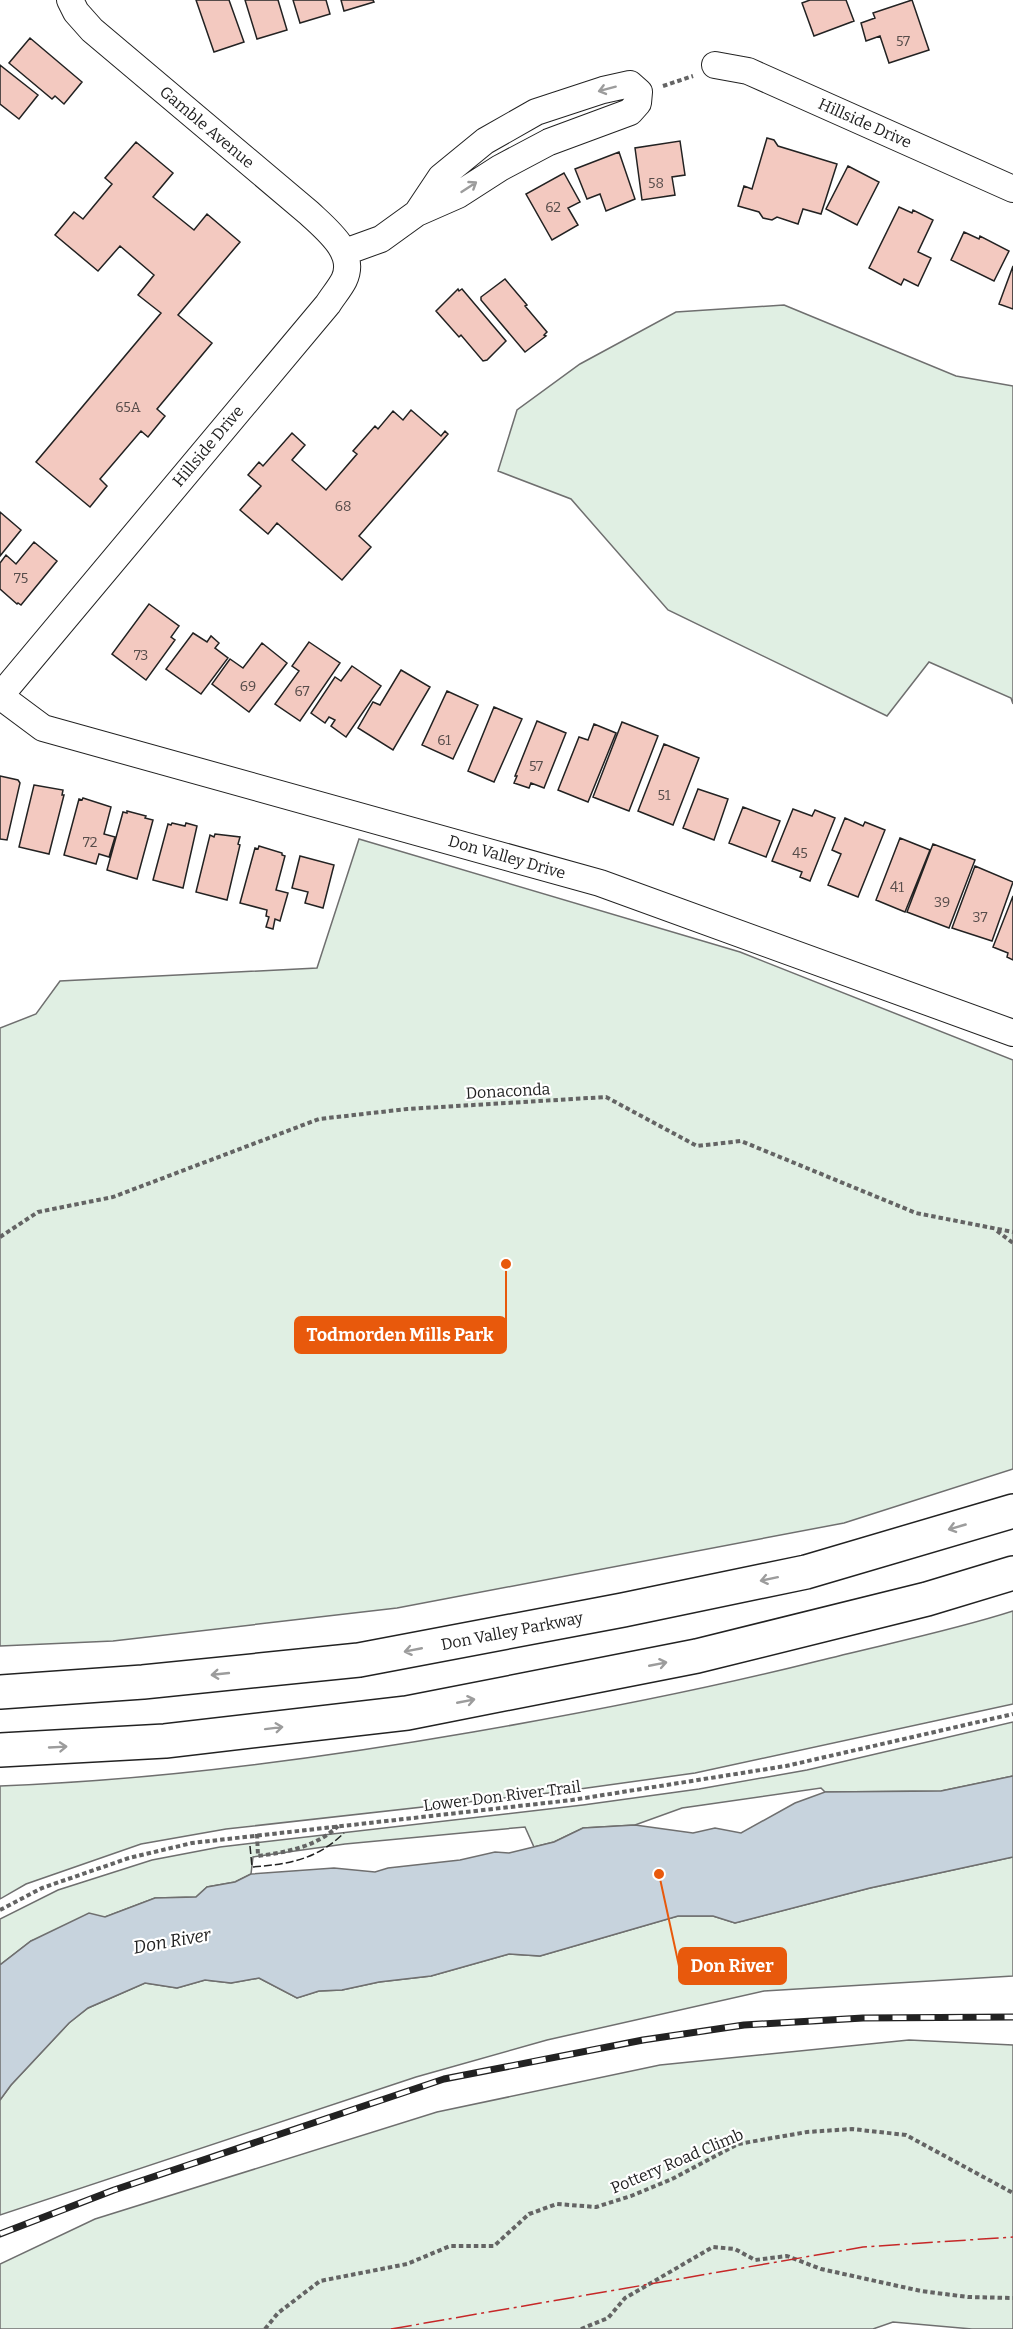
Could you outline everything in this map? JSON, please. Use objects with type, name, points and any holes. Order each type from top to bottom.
[{"type":"highway","name":"Don Valley Parkway","points":[[0,1692],[143,1682],[359,1660],[623,1610],[806,1572],[1013,1510]]},
{"type":"highway","points":[[0,1750],[165,1741],[407,1713],[698,1656],[927,1599],[1013,1573]]},
{"type":"street","name":"Gamble Avenue","points":[[70,0],[76,12],[92,30],[309,213],[329,232],[345,252]]},
{"type":"street","name":"Hillside Drive","points":[[715,65],[748,71],[1013,189]]},
{"type":"street","points":[[345,252],[381,239],[417,213],[458,195],[500,168],[549,142],[630,112],[638,103],[639,92],[630,84],[603,90],[536,112],[485,141],[441,177],[417,213]]},
{"type":"street","name":"Hillside Drive","points":[[0,696],[328,304],[344,279],[348,266],[345,252]]},
{"type":"street","name":"Don Valley Drive","points":[[0,696],[43,728],[600,883],[1013,1033]]},
{"type":"path","points":[[656,88],[690,77]]},
{"type":"path","name":"Donaconda","points":[[0,1237],[38,1212],[113,1197],[319,1119],[407,1109],[606,1097],[698,1146],[741,1141],[916,1213],[1013,1232]]},
{"type":"path","points":[[994,1229],[1013,1243]]},
{"type":"path","name":"Lower Don River Trail","points":[[0,1910],[42,1888],[129,1858],[192,1842],[572,1800],[786,1766],[1013,1714]]},
{"type":"path","points":[[256,1834],[258,1856],[277,1854],[312,1844],[327,1837],[338,1826]]},
{"type":"path","name":"Pottery Road Climb","points":[[265,2329],[278,2313],[320,2281],[407,2264],[450,2246],[494,2246],[529,2214],[556,2204],[596,2207],[631,2196],[672,2179],[738,2144],[795,2134],[852,2129],[906,2135],[1013,2193]]},
{"type":"path","points":[[581,2329],[608,2318],[625,2298],[713,2247],[735,2249],[755,2260],[787,2256],[821,2269],[921,2291],[968,2297],[1013,2298]]},
{"type":"green space","points":[[784,305],[956,376],[1013,386],[1013,704],[1011,698],[929,662],[887,716],[668,610],[571,499],[498,471],[517,410],[580,364],[676,312]]},
{"type":"green space","points":[[359,839],[740,952],[1013,1060],[1013,1469],[844,1523],[397,1608],[113,1641],[0,1646],[0,1028],[36,1014],[60,981],[317,968]]},
{"type":"green space","points":[[1013,1611],[1013,1704],[695,1773],[558,1792],[226,1829],[141,1844],[26,1884],[0,1899],[0,1786],[119,1779],[237,1767],[473,1732],[732,1682]]},
{"type":"green space","points":[[1013,1722],[1013,1776],[941,1791],[825,1792],[821,1788],[682,1808],[635,1825],[583,1828],[554,1842],[534,1847],[525,1827],[345,1844],[253,1857],[251,1874],[235,1882],[207,1887],[196,1897],[155,1898],[31,1941],[0,1965],[0,1919],[58,1890],[152,1860],[220,1847],[583,1805],[699,1789],[807,1770]]},
{"type":"green space","points":[[1013,1857],[1013,1976],[764,1991],[547,2040],[416,2077],[0,2215],[0,2100],[11,2085],[69,2023],[88,2008],[145,1983],[177,1988],[205,1980],[231,1983],[259,1978],[297,1998],[319,1991],[342,1990],[379,1982],[431,1976],[509,1954],[540,1956],[678,1916],[713,1916],[735,1923],[870,1888]]},
{"type":"green space","points":[[909,2040],[1013,2045],[1013,2329],[972,2329],[893,2322],[873,2329],[0,2329],[0,2264],[95,2219],[437,2112],[660,2065]]},
{"type":"water","points":[[1013,1776],[1013,1857],[870,1888],[735,1923],[713,1916],[678,1916],[540,1956],[509,1954],[431,1976],[379,1982],[342,1990],[319,1991],[297,1998],[259,1978],[231,1983],[205,1980],[177,1988],[145,1983],[88,2008],[69,2023],[11,2085],[0,2100],[0,1965],[31,1941],[89,1913],[105,1917],[155,1898],[196,1897],[207,1887],[235,1882],[251,1874],[334,1868],[375,1872],[388,1868],[460,1860],[495,1852],[509,1853],[554,1842],[583,1828],[635,1825],[693,1833],[715,1828],[741,1833],[795,1803],[825,1792],[941,1791]]},
{"type":"building","points":[[196,0],[229,0],[244,42],[214,52]]},
{"type":"building","points":[[245,0],[278,0],[287,30],[257,39]]},
{"type":"building","points":[[293,0],[326,0],[330,14],[300,23]]},
{"type":"building","points":[[341,0],[373,0],[374,2],[344,11]]},
{"type":"building","points":[[810,0],[846,0],[854,21],[814,36],[802,3]]},
{"type":"building","points":[[912,0],[929,50],[889,63],[880,36],[866,41],[861,23],[875,18],[873,13]]},
{"type":"building","points":[[30,38],[82,82],[64,104],[55,96],[52,99],[9,63]]},
{"type":"building","points":[[0,65],[38,95],[19,119],[0,104]]},
{"type":"building","points":[[767,138],[774,140],[778,146],[837,164],[821,214],[803,209],[798,224],[777,217],[772,220],[763,218],[759,212],[738,206],[744,186],[752,189]]},
{"type":"building","points":[[680,141],[685,175],[672,177],[675,195],[642,200],[635,148]]},
{"type":"building","points":[[136,142],[173,173],[153,197],[194,230],[207,214],[240,242],[178,315],[212,343],[157,409],[165,416],[148,437],[141,431],[100,479],[107,486],[90,507],[36,462],[161,313],[138,295],[154,275],[120,246],[98,271],[55,235],[74,212],[83,219],[112,184],[105,178]]},
{"type":"building","points":[[619,152],[635,199],[606,211],[600,194],[587,199],[575,169]]},
{"type":"building","points":[[848,166],[879,182],[857,225],[826,209]]},
{"type":"building","points":[[564,173],[580,202],[568,208],[578,225],[552,240],[526,194]]},
{"type":"building","points":[[899,207],[912,213],[913,210],[933,220],[918,252],[931,258],[918,286],[904,279],[901,285],[869,268]]},
{"type":"building","points":[[964,232],[979,239],[980,236],[1009,251],[994,281],[951,260]]},
{"type":"building","points":[[1013,266],[1013,309],[999,304]]},
{"type":"building","points":[[505,279],[547,332],[544,335],[546,336],[525,352],[481,300],[481,297]]},
{"type":"building","points":[[458,289],[459,291],[462,289],[506,341],[487,360],[483,361],[436,311]]},
{"type":"building","points":[[411,410],[441,436],[445,431],[448,434],[359,536],[371,547],[342,580],[277,523],[268,534],[240,510],[261,486],[248,475],[259,462],[263,466],[292,433],[305,445],[292,460],[326,490],[357,454],[353,451],[375,426],[378,429],[393,411],[403,420]]},
{"type":"building","points":[[0,512],[21,530],[0,556]]},
{"type":"building","points":[[34,542],[57,561],[21,605],[0,589],[0,563],[6,555],[16,564]]},
{"type":"building","points":[[149,604],[179,626],[171,637],[175,640],[146,680],[112,654]]},
{"type":"building","points":[[193,633],[207,642],[211,636],[219,643],[215,648],[228,658],[201,694],[166,669]]},
{"type":"building","points":[[309,642],[340,663],[300,721],[275,704],[299,671],[292,666]]},
{"type":"building","points":[[262,643],[287,663],[249,712],[212,684],[230,659],[243,668]]},
{"type":"building","points":[[352,666],[381,686],[346,737],[331,726],[335,720],[329,717],[325,723],[311,713],[335,677],[341,681]]},
{"type":"building","points":[[401,670],[430,687],[393,750],[358,728],[373,702],[380,705]]},
{"type":"building","points":[[447,691],[478,705],[453,759],[422,745]]},
{"type":"building","points":[[494,707],[522,719],[494,782],[468,771]]},
{"type":"building","points":[[537,721],[566,733],[544,788],[531,783],[529,788],[514,783]]},
{"type":"building","points":[[622,722],[658,736],[629,811],[593,797]]},
{"type":"building","points":[[594,724],[616,733],[588,802],[558,790],[579,737],[588,740]]},
{"type":"building","points":[[664,744],[699,758],[673,825],[638,811]]},
{"type":"building","points":[[0,776],[18,780],[20,783],[7,840],[0,839]]},
{"type":"building","points":[[34,785],[63,790],[62,795],[64,795],[49,854],[19,847]]},
{"type":"building","points":[[698,789],[728,799],[714,840],[683,828]]},
{"type":"building","points":[[83,798],[111,807],[104,834],[115,837],[109,857],[99,854],[96,864],[64,855],[79,799]]},
{"type":"building","points":[[743,807],[780,821],[766,857],[729,843]]},
{"type":"building","points":[[793,809],[812,816],[815,810],[835,818],[810,881],[800,877],[802,872],[772,861]]},
{"type":"building","points":[[127,811],[153,820],[137,879],[107,870],[123,812],[127,813]]},
{"type":"building","points":[[845,818],[863,826],[865,822],[885,830],[858,897],[828,885],[841,854],[832,850]]},
{"type":"building","points":[[168,824],[197,826],[183,888],[153,880]]},
{"type":"building","points":[[215,834],[240,837],[227,900],[196,892],[210,835],[214,837]]},
{"type":"building","points":[[900,838],[930,850],[905,912],[876,900]]},
{"type":"building","points":[[933,844],[975,860],[949,928],[907,912]]},
{"type":"building","points":[[259,846],[285,856],[276,890],[288,893],[280,921],[275,919],[273,929],[266,927],[269,917],[266,916],[267,910],[240,903],[255,848],[258,849]]},
{"type":"building","points":[[300,856],[334,865],[323,908],[305,903],[308,892],[292,888]]},
{"type":"building","points":[[975,866],[1013,882],[992,941],[952,928]]},
{"type":"building","points":[[1013,896],[1013,960],[1007,957],[1008,953],[993,947]]},
{"type":"railway","points":[[0,2234],[114,2190],[444,2079],[643,2040],[744,2025],[863,2018],[1013,2017]]},
{"type":"fence","points":[[250,1846],[252,1867],[278,1864],[312,1855],[344,1833]]},
{"type":"power","points":[[391,2329],[863,2247],[1013,2237]]},
{"type":"place","name":"Todmorden Mills Park","points":[[506,1264]]},
{"type":"place","name":"Don River","points":[[659,1874]]}]
